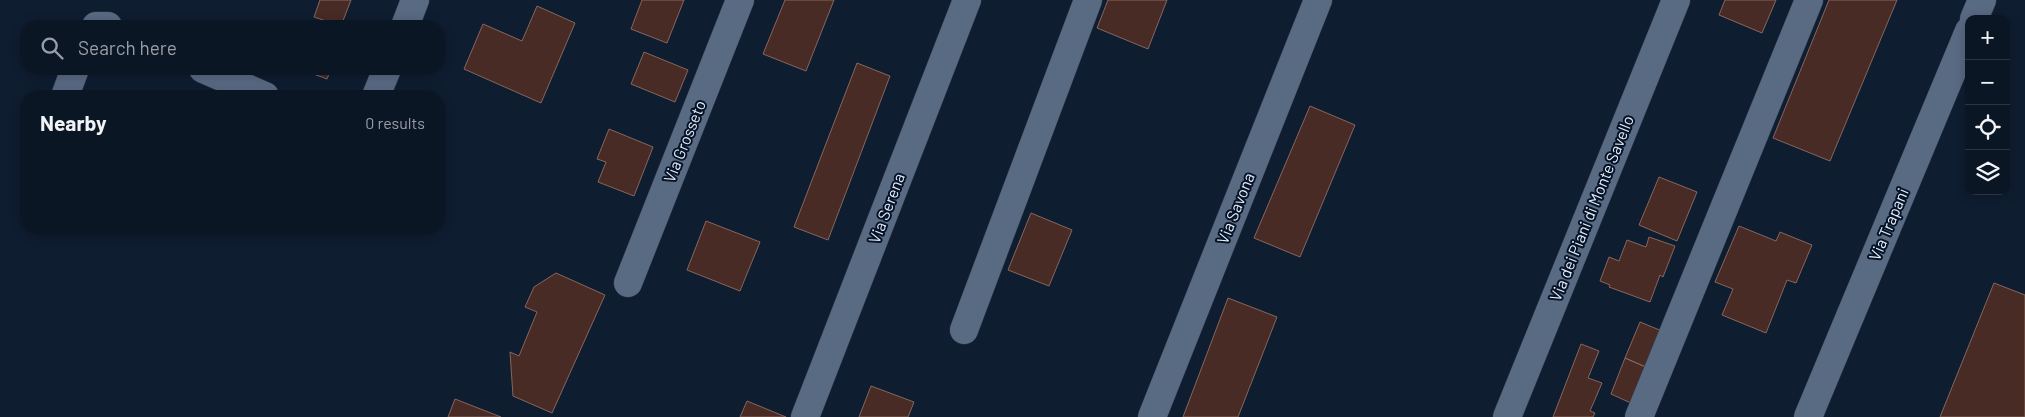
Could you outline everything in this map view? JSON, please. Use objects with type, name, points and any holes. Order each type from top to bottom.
[{"type":"street","points":[[407,20],[415,0]]},
{"type":"street","name":"Via Grosseto","points":[[628,283],[740,0]]},
{"type":"street","name":"Via Serena","points":[[805,417],[968,0]]},
{"type":"street","points":[[964,330],[1088,0]]},
{"type":"street","name":"Via Savona","points":[[1152,417],[1318,0]]},
{"type":"street","name":"Via dei Piani di Monte Savello","points":[[1506,417],[1676,0]]},
{"type":"street","points":[[1639,417],[1809,0]]},
{"type":"street","points":[[1976,15],[1982,0]]},
{"type":"street","name":"Via Trapani","points":[[1808,417],[1965,42]]},
{"type":"street","points":[[67,90],[73,75]]},
{"type":"street","points":[[218,75],[251,90]]},
{"type":"street","points":[[378,90],[385,75]]},
{"type":"building","points":[[320,0],[351,0],[343,20],[323,20],[314,17]]},
{"type":"building","points":[[642,0],[684,0],[667,43],[631,29]]},
{"type":"building","points":[[785,0],[834,0],[806,71],[763,54]]},
{"type":"building","points":[[1108,0],[1167,0],[1148,49],[1097,28]]},
{"type":"building","points":[[1725,0],[1776,0],[1762,33],[1719,15]]},
{"type":"building","points":[[1829,0],[1897,0],[1830,161],[1773,138]]},
{"type":"building","points":[[537,6],[575,23],[541,103],[464,69],[483,24],[522,41]]},
{"type":"building","points":[[644,52],[688,70],[675,102],[631,84]]},
{"type":"building","points":[[857,63],[890,76],[828,240],[794,227]]},
{"type":"building","points":[[316,75],[329,75],[327,79]]},
{"type":"building","points":[[1310,106],[1355,125],[1300,257],[1254,238]]},
{"type":"building","points":[[609,129],[653,147],[634,196],[598,182],[606,162],[597,159]]},
{"type":"building","points":[[1659,177],[1697,192],[1677,241],[1639,225]]},
{"type":"building","points":[[1031,213],[1072,230],[1049,286],[1008,270]]},
{"type":"building","points":[[706,221],[760,242],[740,291],[687,270]]},
{"type":"building","points":[[1739,226],[1776,241],[1780,232],[1812,245],[1796,283],[1787,280],[1766,333],[1722,315],[1733,289],[1715,282]]},
{"type":"building","points":[[1649,237],[1675,246],[1663,277],[1660,275],[1650,302],[1609,287],[1610,285],[1600,281],[1609,257],[1619,261],[1627,240],[1646,247]]},
{"type":"building","points":[[556,273],[605,295],[552,413],[513,396],[510,352],[519,356],[537,312],[525,307],[534,287]]},
{"type":"building","points":[[1994,283],[2025,295],[2025,417],[1940,417]]},
{"type":"building","points":[[1228,298],[1277,317],[1238,417],[1183,417]]},
{"type":"building","points":[[1640,322],[1662,331],[1648,368],[1625,358]]},
{"type":"building","points":[[1581,344],[1599,351],[1588,378],[1602,383],[1590,411],[1595,413],[1593,417],[1553,417]]},
{"type":"building","points":[[1625,358],[1648,368],[1633,404],[1611,394]]},
{"type":"building","points":[[871,386],[914,402],[908,417],[859,417]]},
{"type":"building","points":[[455,399],[501,417],[448,417]]},
{"type":"building","points":[[747,401],[786,417],[740,417]]}]
